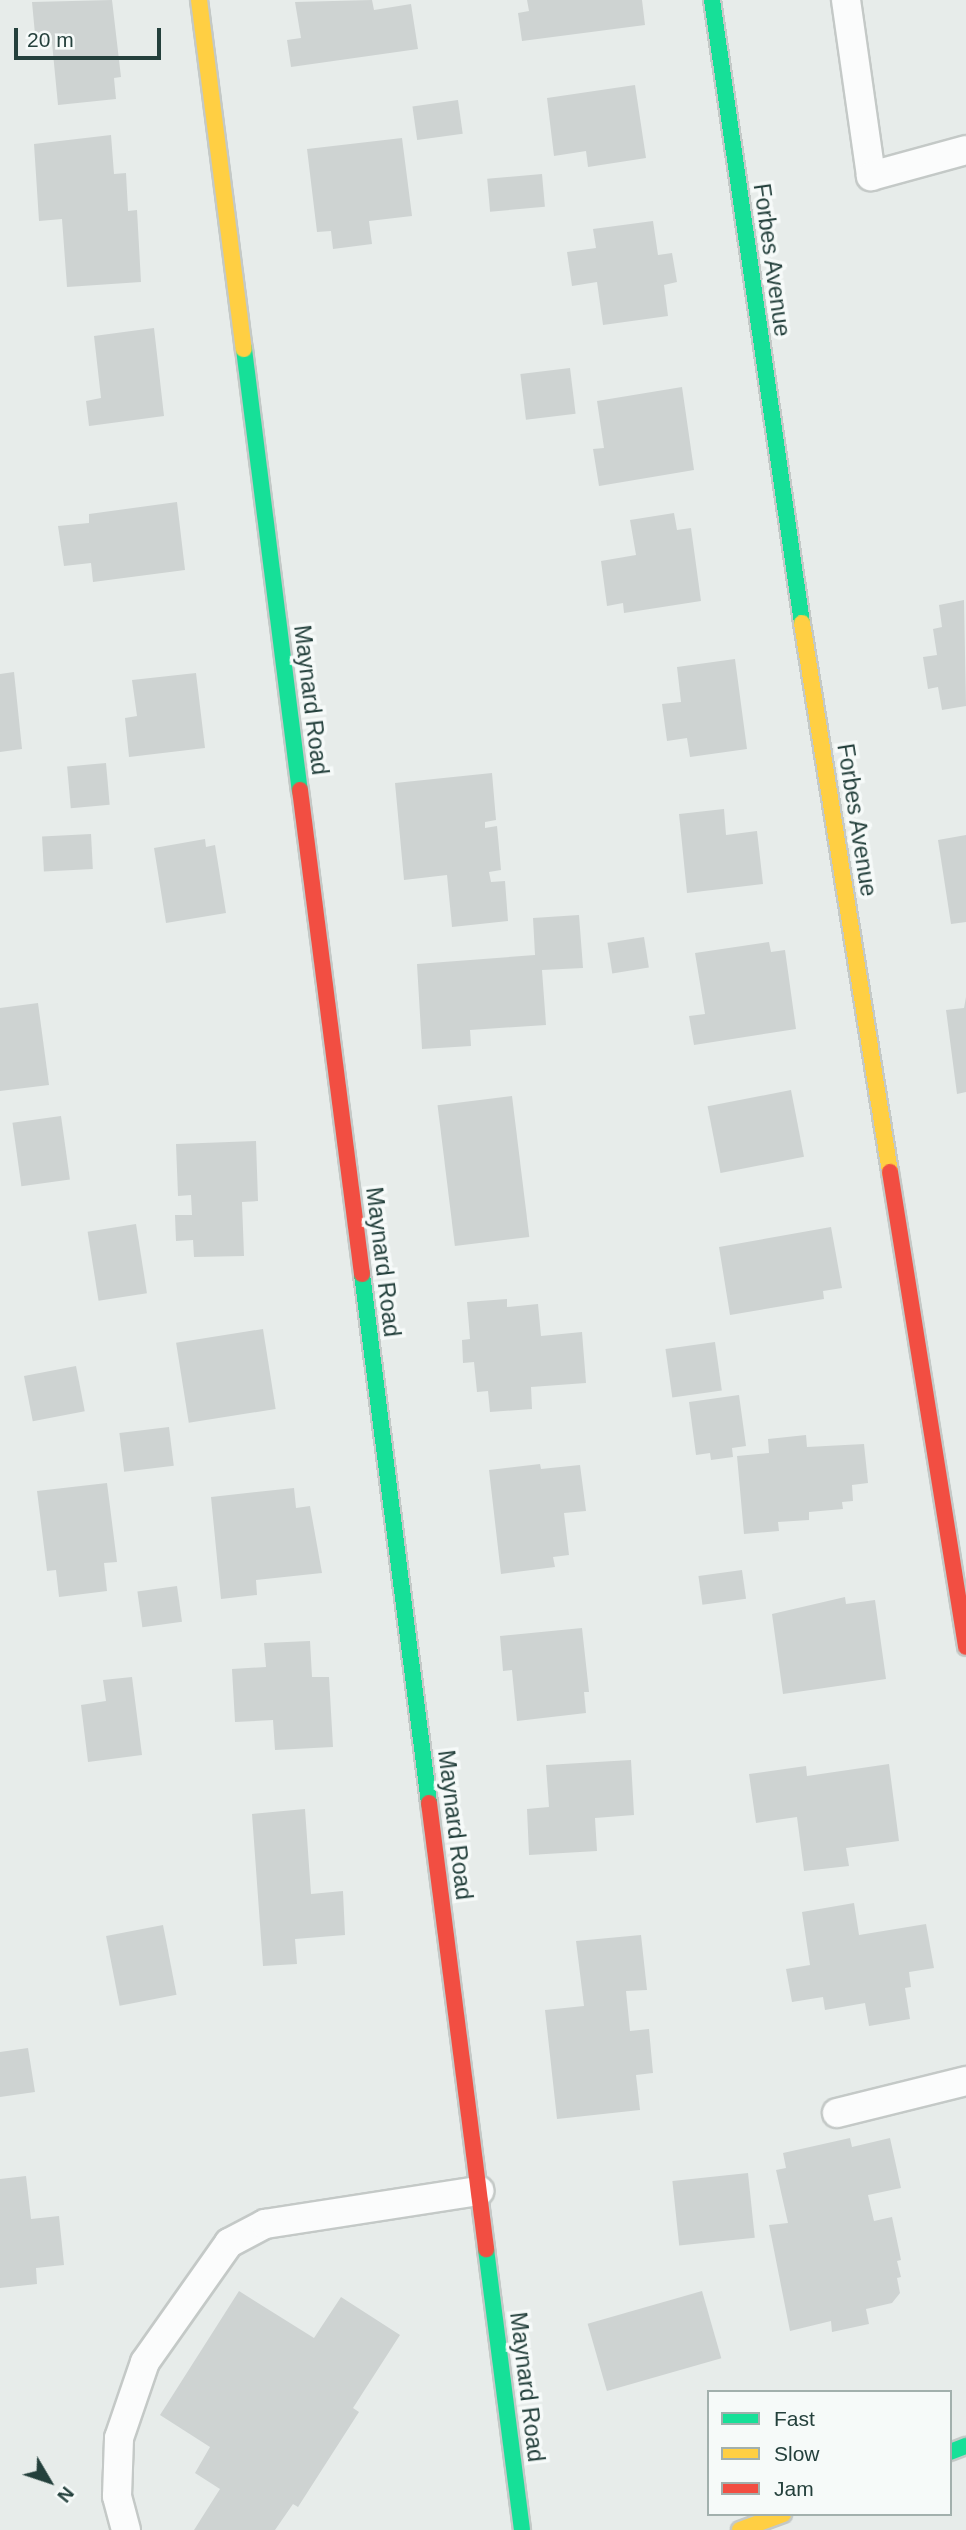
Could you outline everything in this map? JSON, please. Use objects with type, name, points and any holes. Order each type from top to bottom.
[{"type":"main road","name":"Maynard Road","points":[[199,0],[523,2530]]},
{"type":"main road","name":"Forbes Avenue","points":[[712,0],[783,503],[966,1647]]},
{"type":"main road","points":[[740,2530],[778,2516]]},
{"type":"lane","points":[[846,0],[871,176],[966,149]]},
{"type":"lane","points":[[837,2113],[966,2081]]},
{"type":"lane","points":[[126,2530],[117,2496],[119,2438],[145,2362],[229,2244],[265,2224],[479,2191]]},
{"type":"building","points":[[112,0],[121,77],[114,78],[116,99],[58,105],[52,43],[36,45],[32,2]]},
{"type":"building","points":[[372,0],[374,10],[411,4],[418,49],[291,67],[287,40],[301,38],[295,2]]},
{"type":"building","points":[[527,0],[642,0],[645,25],[522,41],[518,13],[529,11]]},
{"type":"building","points":[[635,85],[646,158],[588,167],[586,151],[554,156],[547,98]]},
{"type":"building","points":[[458,100],[463,134],[417,140],[412,106]]},
{"type":"building","points":[[111,135],[114,174],[126,173],[128,211],[137,210],[141,282],[67,287],[62,219],[39,221],[34,144]]},
{"type":"building","points":[[402,138],[412,216],[369,221],[372,244],[333,249],[331,231],[317,232],[307,149]]},
{"type":"building","points":[[542,174],[545,207],[490,212],[487,179]]},
{"type":"building","points":[[653,221],[658,255],[672,253],[677,282],[664,285],[668,316],[603,325],[597,282],[572,286],[567,252],[596,248],[593,229]]},
{"type":"building","points":[[154,328],[164,416],[89,426],[86,401],[101,398],[94,336]]},
{"type":"building","points":[[570,368],[576,414],[526,420],[520,374]]},
{"type":"building","points":[[682,387],[694,470],[599,486],[593,449],[604,448],[597,401]]},
{"type":"building","points":[[177,502],[185,570],[93,582],[91,563],[64,566],[58,526],[89,523],[89,514]]},
{"type":"building","points":[[674,513],[677,530],[691,528],[701,601],[624,613],[623,603],[607,606],[601,561],[636,555],[630,520]]},
{"type":"building","points":[[964,600],[966,706],[942,710],[938,687],[928,689],[923,657],[937,655],[933,629],[942,627],[939,605]]},
{"type":"building","points":[[735,659],[747,749],[690,757],[687,738],[667,741],[662,704],[681,702],[677,667]]},
{"type":"building","points":[[14,672],[22,749],[0,752],[0,674]]},
{"type":"building","points":[[196,673],[205,748],[129,757],[125,718],[137,716],[132,680]]},
{"type":"building","points":[[106,763],[110,805],[71,808],[67,766]]},
{"type":"building","points":[[492,773],[496,820],[485,822],[485,828],[497,826],[501,870],[489,872],[491,882],[505,881],[508,921],[452,927],[447,875],[404,880],[395,783]]},
{"type":"building","points":[[724,809],[726,835],[757,831],[763,884],[687,893],[679,814]]},
{"type":"building","points":[[91,834],[93,869],[44,872],[42,837]]},
{"type":"building","points":[[966,835],[966,922],[951,924],[938,840]]},
{"type":"building","points":[[205,839],[206,847],[215,845],[226,913],[166,923],[154,848]]},
{"type":"building","points":[[579,915],[583,968],[542,970],[546,1025],[470,1030],[471,1046],[422,1049],[417,964],[535,955],[533,918]]},
{"type":"building","points":[[644,937],[649,968],[612,973],[607,943]]},
{"type":"building","points":[[769,942],[771,952],[785,950],[796,1029],[694,1045],[689,1016],[705,1014],[695,953]]},
{"type":"building","points":[[966,997],[966,1092],[957,1094],[946,1010],[964,1008]]},
{"type":"building","points":[[38,1003],[49,1085],[0,1091],[0,1008]]},
{"type":"building","points":[[791,1090],[804,1157],[721,1173],[708,1106]]},
{"type":"building","points":[[512,1096],[529,1237],[455,1246],[438,1105]]},
{"type":"building","points":[[61,1116],[70,1179],[21,1186],[12,1123]]},
{"type":"building","points":[[256,1141],[258,1201],[242,1202],[244,1256],[194,1257],[193,1240],[176,1241],[175,1215],[192,1215],[191,1195],[178,1196],[176,1144]]},
{"type":"building","points":[[136,1224],[147,1293],[99,1301],[88,1232]]},
{"type":"building","points":[[831,1227],[842,1288],[823,1291],[824,1299],[730,1315],[719,1247]]},
{"type":"building","points":[[507,1299],[507,1307],[538,1304],[541,1336],[582,1332],[586,1383],[531,1387],[532,1409],[490,1412],[488,1391],[477,1392],[474,1362],[463,1363],[462,1340],[470,1339],[467,1302]]},
{"type":"building","points":[[263,1329],[276,1409],[189,1423],[176,1343]]},
{"type":"building","points":[[715,1342],[722,1391],[672,1397],[665,1349]]},
{"type":"building","points":[[76,1366],[85,1411],[33,1421],[24,1376]]},
{"type":"building","points":[[739,1395],[746,1446],[732,1448],[733,1457],[711,1460],[710,1453],[696,1455],[689,1402]]},
{"type":"building","points":[[169,1427],[174,1466],[124,1472],[119,1433]]},
{"type":"building","points":[[806,1435],[807,1447],[864,1444],[868,1483],[852,1485],[853,1501],[842,1502],[843,1509],[809,1512],[809,1520],[778,1522],[779,1531],[744,1534],[737,1456],[769,1453],[768,1439]]},
{"type":"building","points":[[540,1464],[541,1469],[580,1465],[586,1511],[564,1513],[569,1555],[553,1557],[555,1567],[501,1574],[489,1470]]},
{"type":"building","points":[[107,1483],[117,1562],[104,1563],[107,1591],[59,1597],[56,1570],[47,1571],[37,1491]]},
{"type":"building","points":[[294,1488],[296,1508],[310,1506],[322,1573],[256,1580],[257,1595],[221,1599],[211,1497]]},
{"type":"building","points":[[742,1570],[746,1599],[702,1605],[698,1576]]},
{"type":"building","points":[[177,1586],[182,1622],[142,1627],[137,1592]]},
{"type":"building","points":[[845,1597],[846,1604],[875,1600],[886,1679],[783,1694],[772,1614]]},
{"type":"building","points":[[582,1628],[589,1692],[584,1692],[586,1713],[517,1721],[512,1670],[503,1671],[500,1636]]},
{"type":"building","points":[[310,1641],[312,1677],[329,1677],[333,1747],[275,1750],[273,1720],[235,1722],[232,1669],[266,1667],[264,1643]]},
{"type":"building","points":[[132,1677],[142,1755],[88,1762],[81,1705],[106,1701],[103,1680]]},
{"type":"building","points":[[631,1760],[634,1815],[595,1818],[597,1851],[529,1855],[527,1809],[549,1807],[546,1765]]},
{"type":"building","points":[[889,1764],[899,1841],[846,1848],[849,1866],[804,1871],[797,1817],[756,1823],[749,1774],[806,1766],[807,1776]]},
{"type":"building","points":[[305,1809],[311,1894],[343,1891],[345,1935],[295,1939],[297,1964],[263,1966],[252,1814]]},
{"type":"building","points":[[854,1903],[859,1935],[926,1924],[934,1968],[909,1972],[911,1987],[905,1988],[910,2019],[869,2026],[865,2003],[825,2010],[823,1997],[792,2002],[786,1969],[810,1965],[802,1912]]},
{"type":"building","points":[[163,1925],[177,1995],[120,2006],[106,1936]]},
{"type":"building","points":[[641,1935],[647,1990],[626,1991],[630,2031],[649,2029],[653,2073],[636,2075],[640,2110],[557,2119],[545,2010],[584,2006],[576,1941]]},
{"type":"building","points":[[28,2048],[35,2092],[0,2097],[0,2052]]},
{"type":"building","points":[[850,2138],[852,2147],[890,2138],[901,2188],[868,2195],[874,2221],[892,2217],[901,2260],[897,2261],[901,2277],[897,2278],[900,2293],[892,2303],[866,2309],[869,2324],[832,2332],[831,2321],[790,2331],[769,2225],[788,2223],[776,2170],[786,2168],[783,2153]]},
{"type":"building","points":[[748,2173],[755,2238],[679,2246],[672,2181]]},
{"type":"building","points":[[26,2176],[31,2219],[59,2216],[64,2265],[36,2268],[37,2284],[0,2288],[0,2179]]},
{"type":"building","points":[[239,2291],[314,2338],[341,2297],[400,2335],[353,2408],[359,2412],[298,2507],[293,2504],[275,2530],[194,2530],[220,2489],[195,2473],[210,2447],[160,2415]]},
{"type":"building","points":[[702,2291],[721,2358],[607,2391],[588,2324]]},
{"type":"traffic: fast","points":[[712,0],[802,623]]},
{"type":"traffic: fast","points":[[244,349],[300,790]]},
{"type":"traffic: fast","points":[[362,1274],[429,1803]]},
{"type":"traffic: fast","points":[[486,2249],[522,2530]]},
{"type":"traffic: fast","points":[[952,2451],[966,2446]]},
{"type":"traffic: slow","points":[[199,0],[244,349]]},
{"type":"traffic: slow","points":[[802,623],[890,1172]]},
{"type":"traffic: slow","points":[[740,2530],[778,2516]]},
{"type":"traffic: jam","points":[[300,790],[362,1274]]},
{"type":"traffic: jam","points":[[890,1172],[966,1647]]},
{"type":"traffic: jam","points":[[429,1803],[486,2249]]}]
